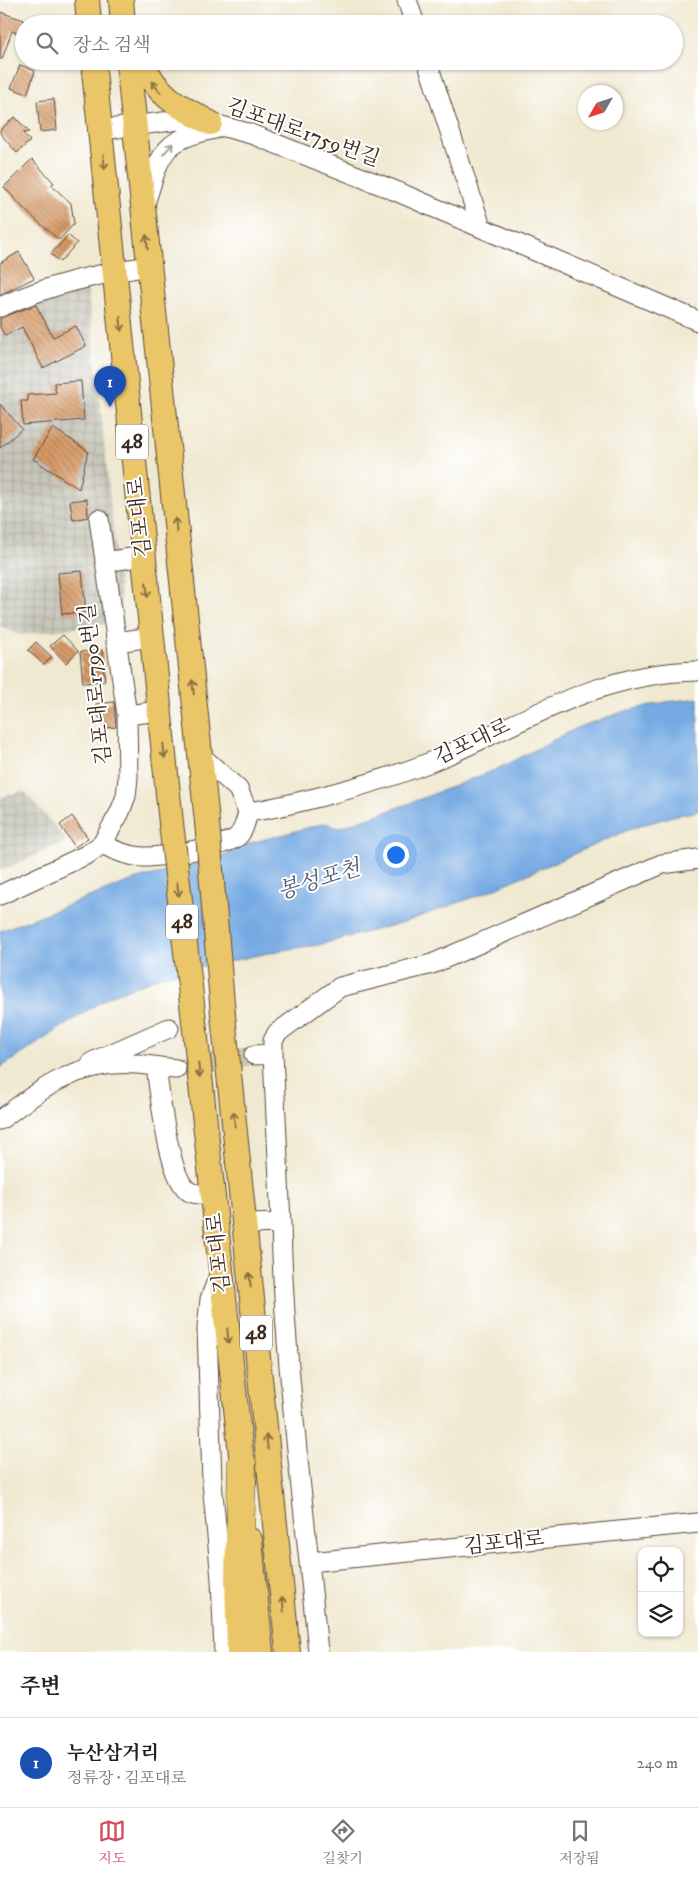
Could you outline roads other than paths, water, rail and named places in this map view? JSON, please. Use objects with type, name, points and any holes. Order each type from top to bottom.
[{"type":"highway","points":[[241,1652],[239,1578],[242,1463]]},
{"type":"main road","points":[[86,0],[88,15]]},
{"type":"main road","points":[[121,0],[123,15]]},
{"type":"main road","name":"김포대로","points":[[94,70],[171,824],[213,1194],[261,1652]]},
{"type":"main road","name":"김포대로","points":[[129,70],[207,822],[223,1015],[288,1652]]},
{"type":"main road","points":[[146,70],[166,98],[217,125]]},
{"type":"main road","points":[[127,393],[162,390]]},
{"type":"street","points":[[407,0],[412,15]]},
{"type":"street","points":[[430,70],[481,227]]},
{"type":"street","name":"김포대로1759번길","points":[[101,130],[179,120],[217,125],[251,134],[481,227],[698,321]]},
{"type":"street","points":[[143,210],[156,169],[163,154],[171,145],[189,134],[217,125]]},
{"type":"street","points":[[0,307],[30,294],[66,282],[115,271],[149,266]]},
{"type":"street","name":"김포대로1790번길","points":[[0,895],[88,854],[102,844],[120,812],[126,796],[128,778],[126,715],[99,519]]},
{"type":"street","points":[[105,562],[144,556]]},
{"type":"street","points":[[116,642],[152,637]]},
{"type":"street","name":"김포대로","points":[[248,812],[279,807],[382,780],[444,756],[538,711],[604,685],[656,673],[698,671]]},
{"type":"street","points":[[126,715],[160,711]]},
{"type":"street","points":[[102,844],[130,856],[150,857],[226,843],[239,836],[248,812],[238,789],[200,755]]},
{"type":"street","points":[[318,1652],[283,1296],[273,1041],[277,1033],[340,987],[432,964],[662,864],[698,859]]},
{"type":"street","points":[[0,1120],[48,1085],[68,1074],[169,1028]]},
{"type":"street","points":[[254,1055],[273,1054]]},
{"type":"street","points":[[68,1074],[122,1064],[176,1069]]},
{"type":"street","points":[[156,1067],[172,1163],[180,1184],[191,1193],[213,1194]]},
{"type":"street","points":[[244,1224],[281,1223]]},
{"type":"street","points":[[221,1270],[210,1300],[207,1328],[212,1482],[221,1579],[224,1652]]},
{"type":"street","name":"김포대로","points":[[310,1562],[698,1523]]},
{"type":"water","name":"봉성포천","points":[[698,698],[698,811],[633,828],[485,893],[402,923],[318,945],[282,950],[161,976],[108,997],[0,1068],[0,931],[136,879],[224,856],[243,845],[326,823],[338,828],[405,805],[495,770],[579,727],[625,711],[666,702]]},
{"type":"tunnel","points":[[176,1069],[254,1055]]},
{"type":"place","name":"누산삼거리","points":[[110,407]]}]
